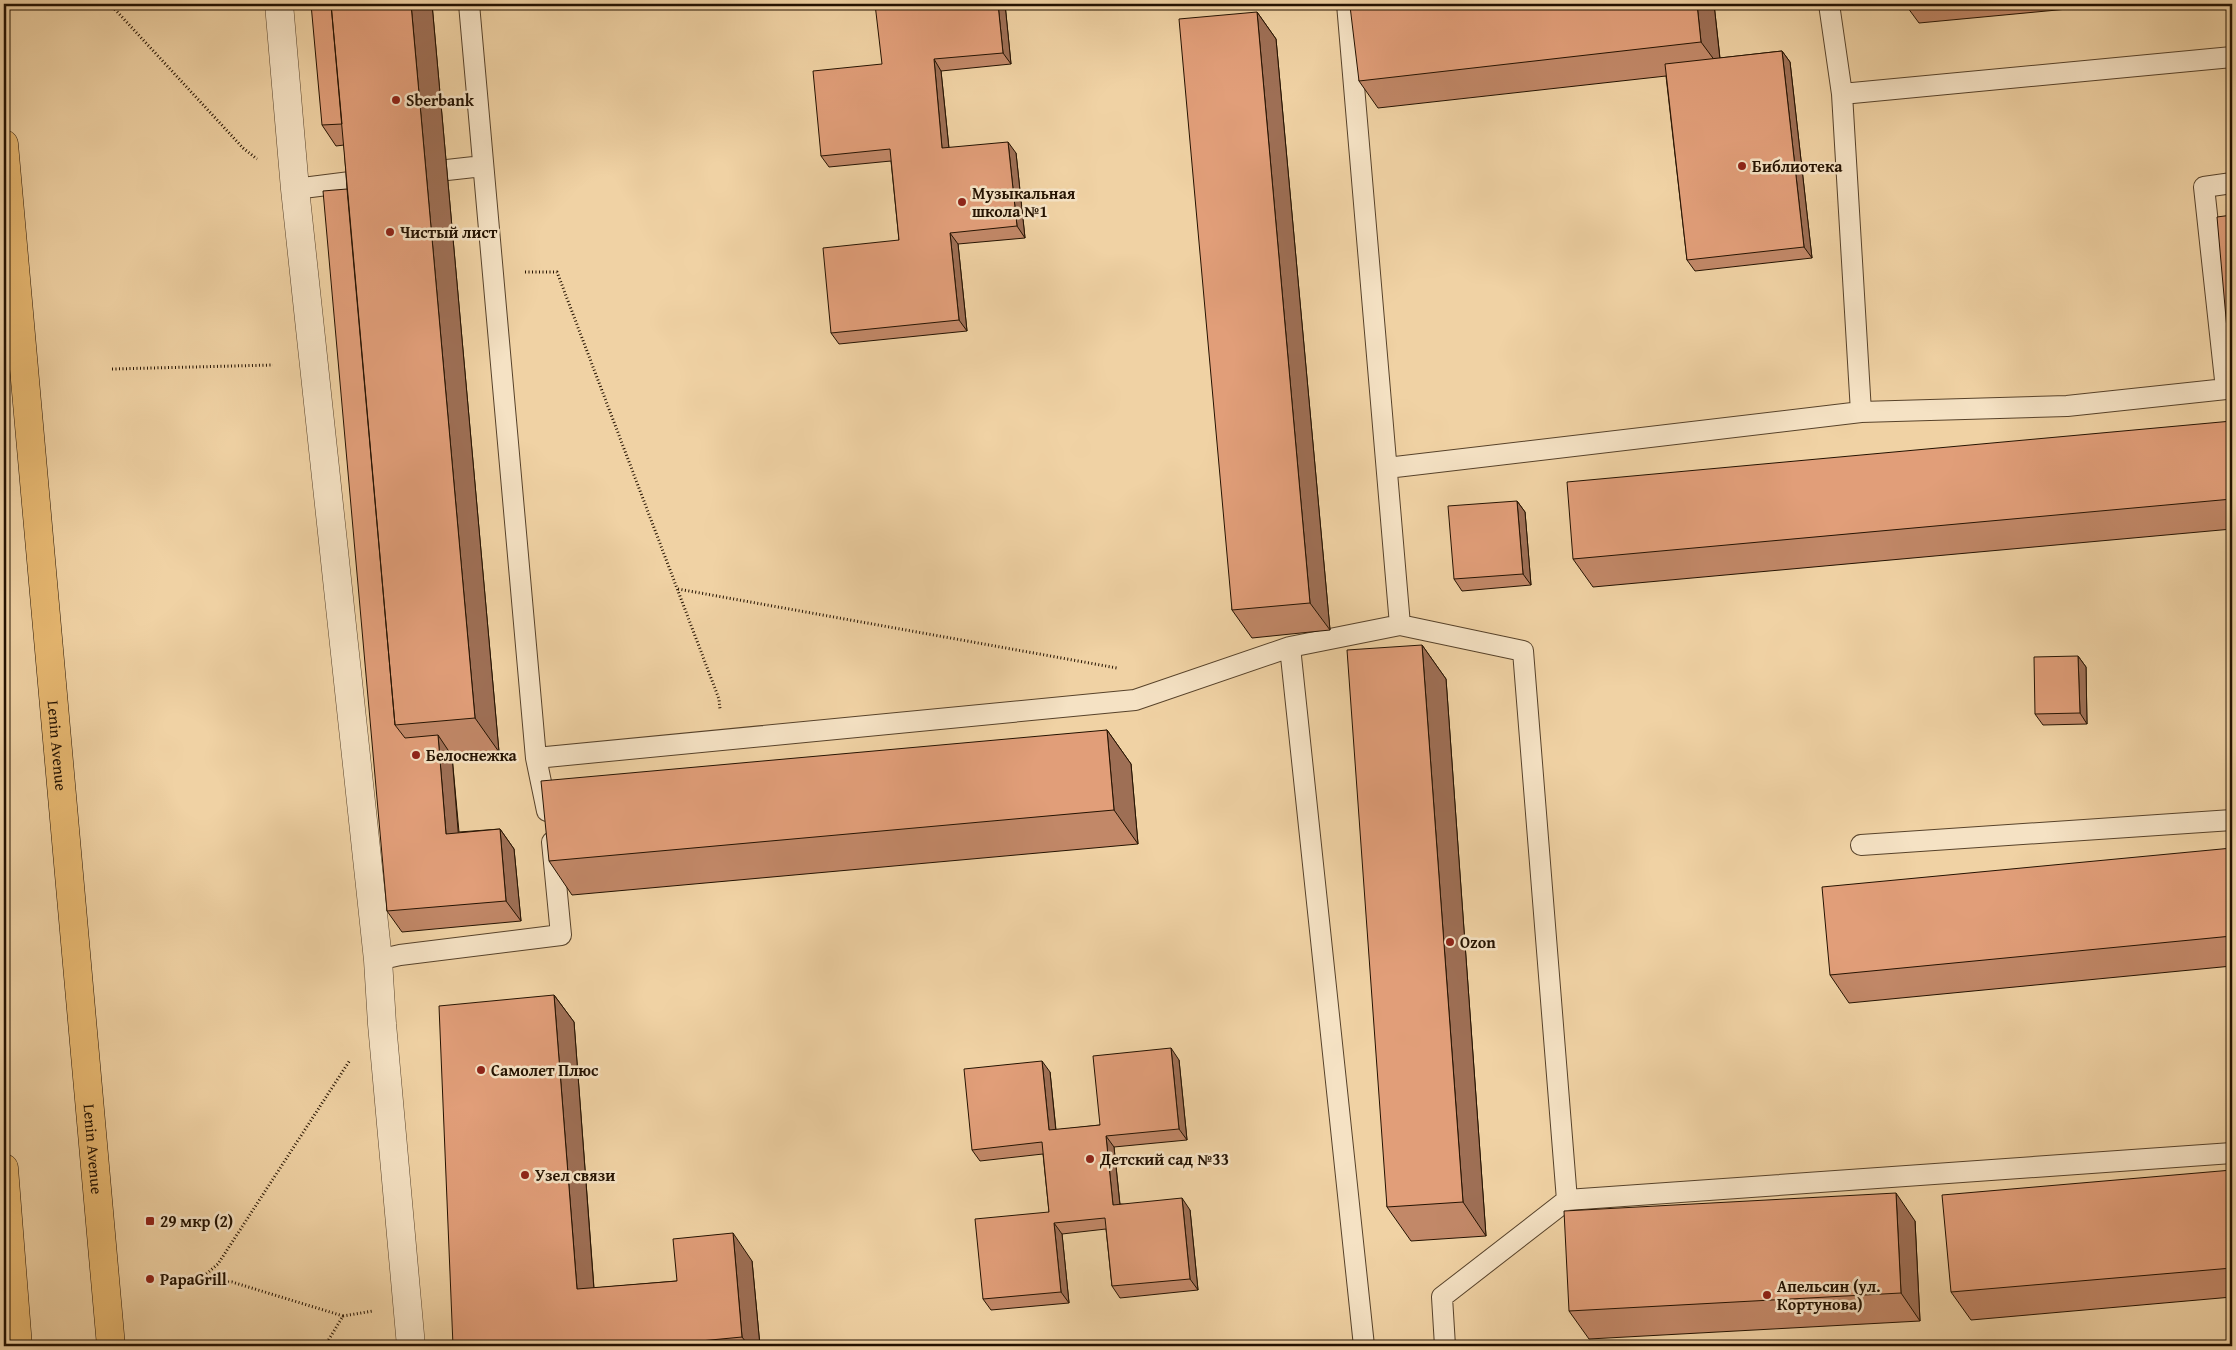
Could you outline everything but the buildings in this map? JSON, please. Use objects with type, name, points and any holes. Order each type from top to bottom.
[{"type":"main road","name":"Lenin Avenue","points":[[4,144],[111,1346]]},
{"type":"main road","points":[[4,1168],[18,1346]]},
{"type":"street","points":[[279,4],[295,189],[378,960],[411,1346]]},
{"type":"lane","points":[[378,960],[400,955],[561,935],[550,820],[536,758],[469,4]]},
{"type":"lane","points":[[1348,4],[1400,625]]},
{"type":"lane","points":[[1828,4],[1842,94],[1861,412]]},
{"type":"lane","points":[[1842,94],[2232,57]]},
{"type":"lane","points":[[295,189],[483,166]]},
{"type":"lane","points":[[1387,468],[1861,412],[2066,406],[2226,390],[2204,187],[2232,183]]},
{"type":"lane","points":[[536,758],[1135,700],[1290,647],[1400,625],[1523,651],[1568,1200]]},
{"type":"lane","points":[[1290,647],[1364,1346]]},
{"type":"lane","points":[[1861,845],[2232,820]]},
{"type":"lane","points":[[1445,1346],[1442,1297],[1568,1200],[2232,1154]]},
{"type":"path","points":[[110,4],[243,148],[295,189]]},
{"type":"path","points":[[492,272],[557,272],[719,699],[724,740]]},
{"type":"path","points":[[112,369],[273,365]]},
{"type":"path","points":[[677,589],[1117,668],[1135,700]]},
{"type":"path","points":[[382,1024],[344,1066],[218,1264],[198,1281],[232,1282],[344,1316],[408,1305]]},
{"type":"path","points":[[325,1346],[344,1316]]},
{"type":"place","name":"Sberbank","points":[[396,100]]},
{"type":"place","name":"Библиотека","points":[[1742,166]]},
{"type":"place","name":"Музыкальная школа №1","points":[[962,202]]},
{"type":"place","name":"Чистый лист","points":[[390,232]]},
{"type":"place","name":"Белоснежка","points":[[416,755]]},
{"type":"place","name":"Ozon","points":[[1450,942]]},
{"type":"place","name":"Самолет Плюс","points":[[481,1070]]},
{"type":"place","name":"Детский сад №33","points":[[1090,1159]]},
{"type":"place","name":"Узел связи","points":[[525,1175]]},
{"type":"place","name":"29 мкр (2)","points":[[150,1221]]},
{"type":"place","name":"PapaGrill","points":[[150,1279]]},
{"type":"place","name":"Апельсин (ул. Кортунова)","points":[[1767,1295]]}]
